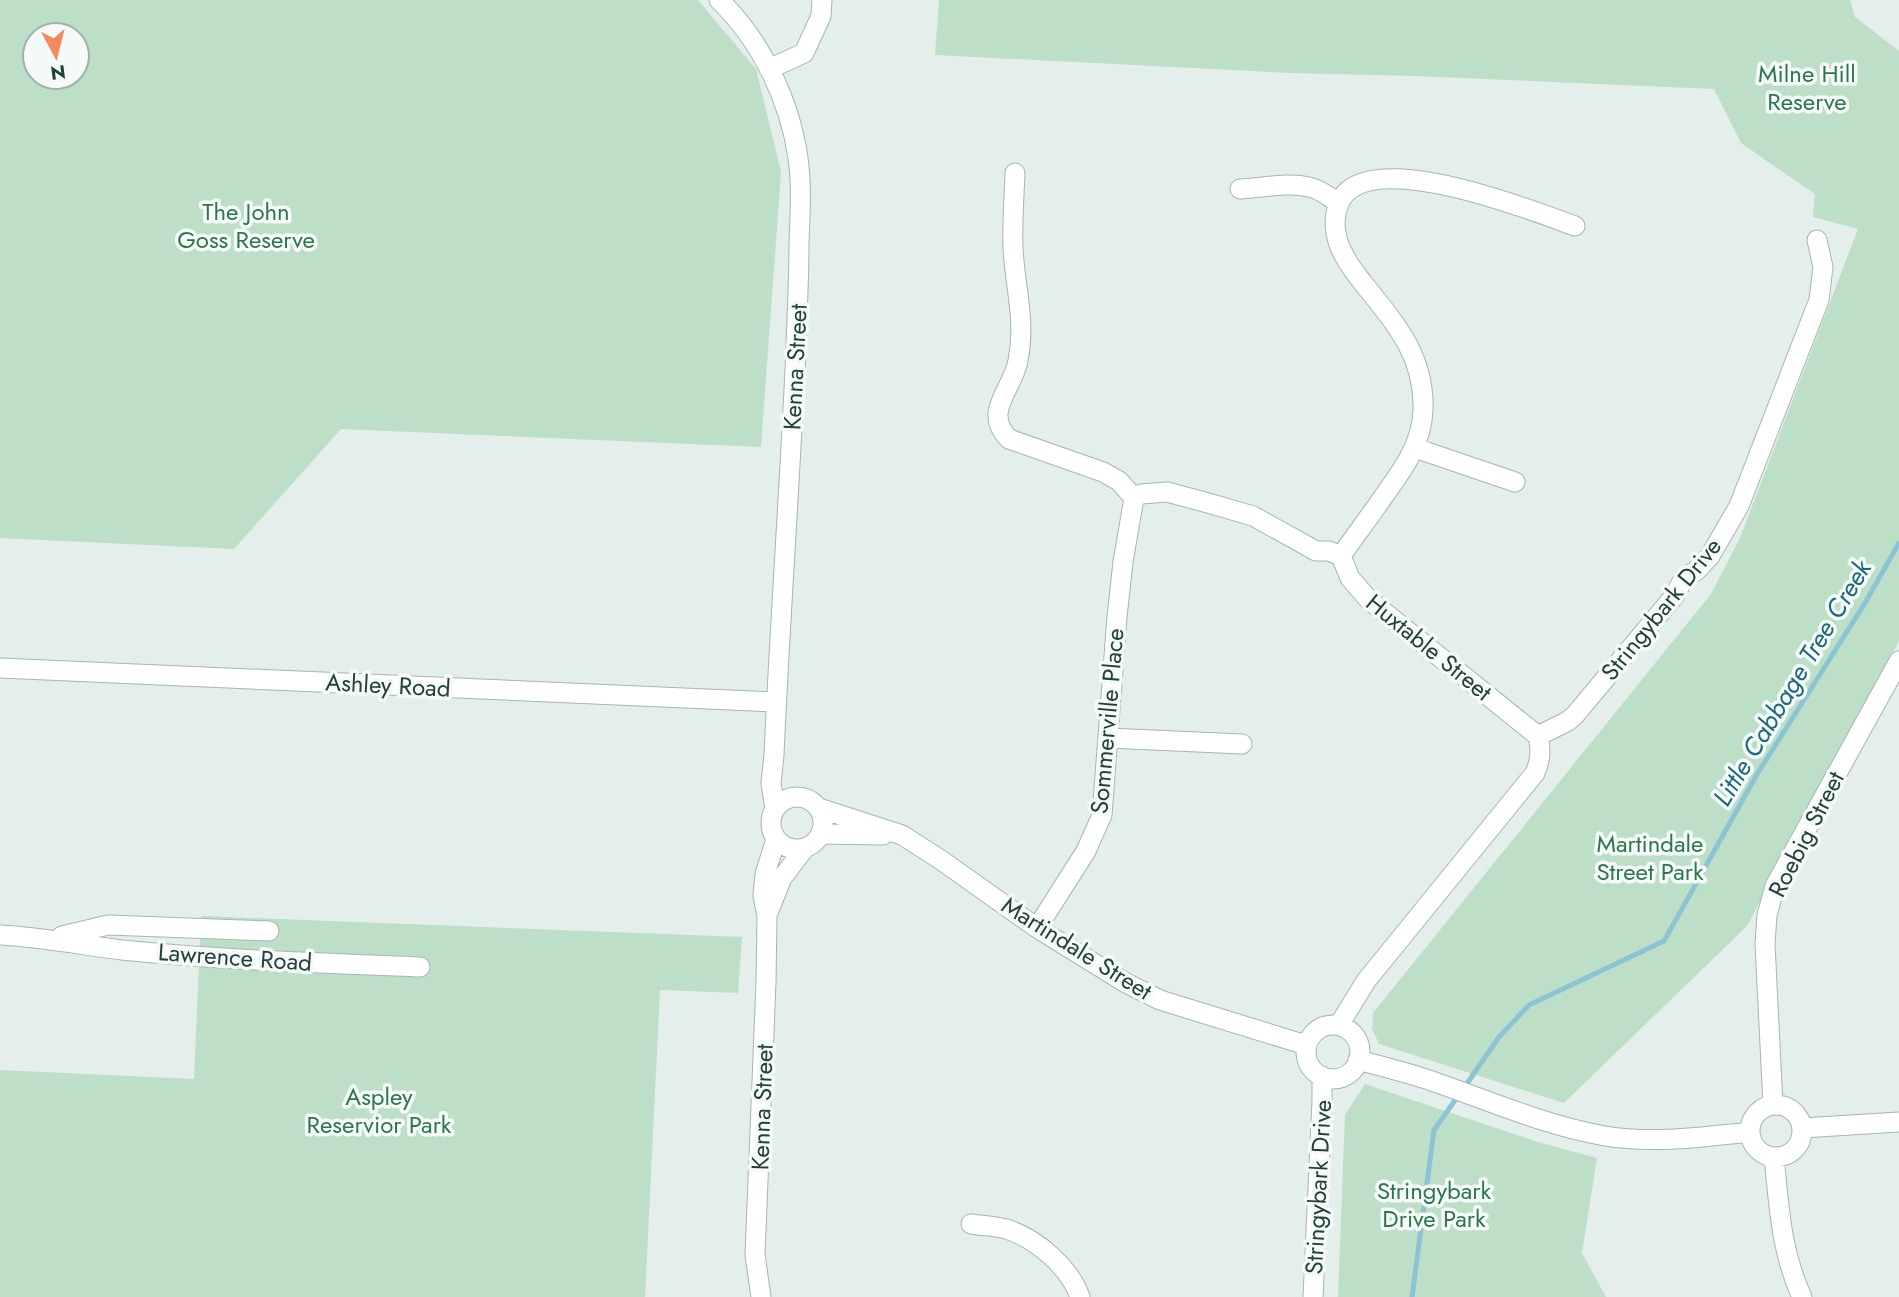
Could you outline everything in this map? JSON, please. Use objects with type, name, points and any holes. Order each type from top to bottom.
[{"type":"street","name":"Kenna Street","points":[[719,0],[748,33],[769,69],[788,117],[798,157],[801,193],[794,404],[771,783],[775,809],[771,824],[776,839],[765,874],[764,896],[767,916],[766,982],[755,1255],[761,1297]]},
{"type":"street","points":[[769,69],[804,53],[821,16],[822,0]]},
{"type":"street","points":[[1015,173],[1013,250],[1021,338],[1018,363],[996,418],[1000,430],[1009,439],[1104,472],[1119,481],[1134,498],[1141,494],[1167,492],[1220,506],[1254,516],[1316,551],[1329,551],[1341,556],[1404,468],[1415,448],[1422,424],[1423,408],[1422,385],[1414,356],[1399,330],[1344,256],[1338,241],[1334,222],[1339,203],[1347,191],[1360,183],[1424,181],[1500,199],[1575,226]]},
{"type":"street","points":[[1240,189],[1294,185],[1310,187],[1339,203]]},
{"type":"street","name":"Stringybark Drive","points":[[1538,736],[1575,715],[1675,595],[1684,578],[1696,571],[1710,556],[1733,516],[1819,300],[1823,267],[1817,240]]},
{"type":"street","points":[[1415,448],[1515,482]]},
{"type":"street","name":"Sommerville Place","points":[[1037,928],[1086,851],[1102,815],[1117,617],[1134,498]]},
{"type":"street","name":"Huxtable Street","points":[[1341,556],[1350,578],[1369,600],[1538,736]]},
{"type":"street","name":"Roebig Street","points":[[1773,1105],[1765,944],[1767,915],[1772,896],[1775,886],[1899,661]]},
{"type":"street","name":"Ashley Road","points":[[0,668],[776,702]]},
{"type":"street","points":[[1339,1025],[1366,981],[1535,772],[1541,749],[1538,736]]},
{"type":"street","points":[[1108,738],[1242,744]]},
{"type":"street","points":[[774,755],[798,797]]},
{"type":"street","points":[[775,809],[785,800],[806,798],[819,808],[824,821],[821,834],[902,835]]},
{"type":"street","name":"Martindale Street","points":[[819,808],[902,835],[1037,928],[1126,983],[1160,999],[1306,1045]]},
{"type":"street","name":"Kenna Street","points":[[767,916],[782,878],[804,849],[817,841],[821,834]]},
{"type":"street","points":[[776,839],[788,848],[804,849]]},
{"type":"street","name":"Lawrence Road","points":[[51,939],[108,925],[269,931]]},
{"type":"street","name":"Lawrence Road","points":[[0,935],[51,939],[120,950],[250,960],[420,967]]},
{"type":"street","points":[[1306,1045],[1315,1031],[1331,1024],[1339,1025],[1348,1029],[1358,1042],[1358,1060],[1424,1079],[1558,1125],[1606,1136],[1646,1140],[1690,1139],[1749,1132]]},
{"type":"street","name":"Stringybark Drive","points":[[1306,1045],[1310,1067],[1331,1079],[1348,1074],[1358,1060]]},
{"type":"street","name":"Stringybark Drive","points":[[1313,1297],[1322,1076]]},
{"type":"street","points":[[1773,1105],[1792,1110],[1801,1121],[1802,1128],[1798,1145],[1791,1152],[1774,1157],[1760,1152],[1749,1132],[1753,1117],[1765,1107],[1773,1105]]},
{"type":"street","points":[[1802,1128],[1899,1122]]},
{"type":"street","points":[[1774,1157],[1783,1242],[1802,1297]]},
{"type":"street","points":[[971,1224],[1009,1230],[1031,1240],[1065,1271],[1080,1297]]},
{"type":"green space","name":"The John Goss Reserve","points":[[0,0],[698,0],[756,69],[781,172],[761,447],[341,429],[234,549],[0,538]]},
{"type":"green space","name":"Martindale Street Park","points":[[939,0],[1850,0],[1855,17],[1899,51],[1899,641],[1747,926],[1564,1103],[1379,1044],[1372,1029],[1373,1013],[1711,594],[1740,538],[1858,229],[1813,217],[1815,194],[1741,143],[1714,89],[1290,73],[935,55]]},
{"type":"green space","name":"Aspley Reservior Park","points":[[201,916],[742,937],[738,993],[660,990],[645,1297],[0,1297],[0,1070],[194,1079]]},
{"type":"green space","name":"Stringybark Drive Park","points":[[1365,1084],[1538,1142],[1597,1158],[1582,1253],[1606,1297],[1338,1297],[1345,1115]]},
{"type":"waterway","name":"Little Cabbage Tree Creek","points":[[1464,1088],[1499,1037],[1529,1005],[1664,941],[1756,776],[1865,603],[1899,543]]},
{"type":"waterway","name":"Little Cabbage Tree Creek","points":[[1412,1297],[1434,1130],[1458,1096]]},
{"type":"park label","name":"Milne Hill Reserve","points":[[1807,87]]}]
